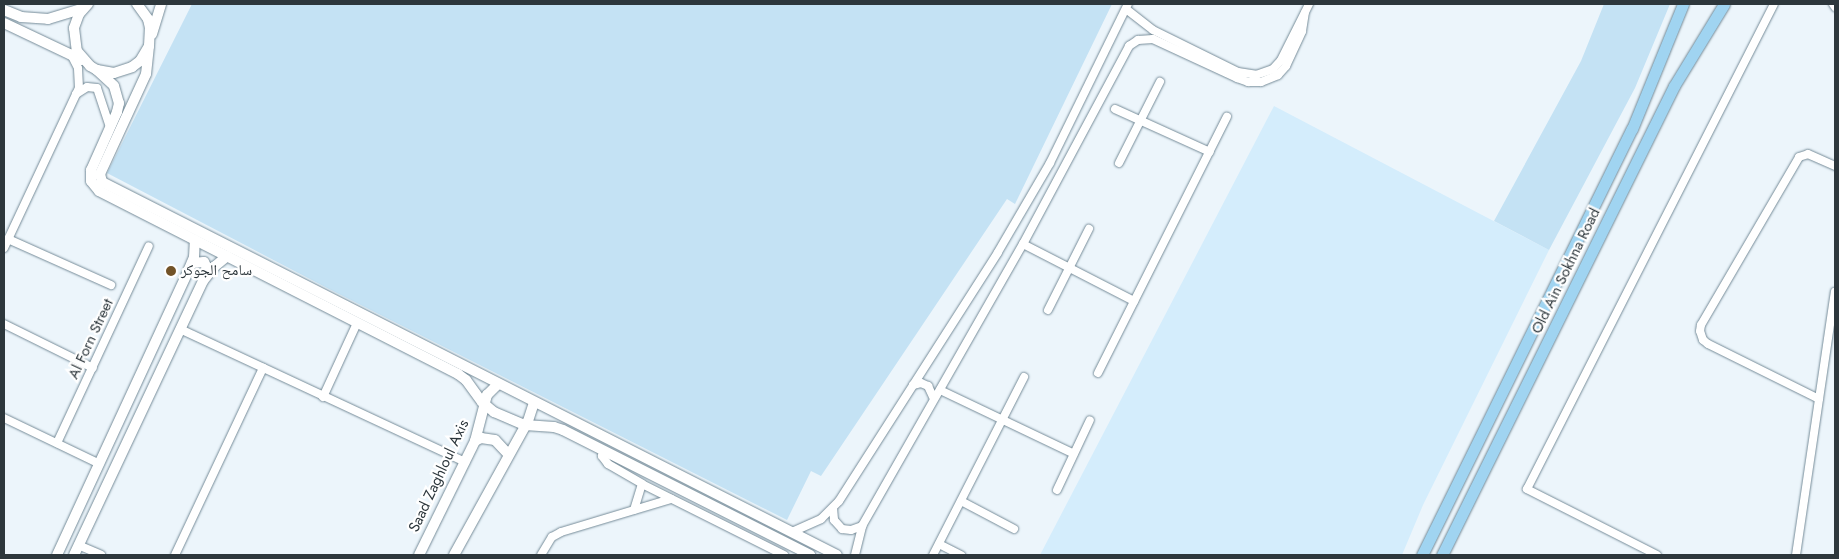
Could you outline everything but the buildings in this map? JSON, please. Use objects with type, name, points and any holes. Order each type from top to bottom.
[{"type":"main road","points":[[97,70],[114,73],[132,67],[140,61],[150,42],[148,19],[137,4]]},
{"type":"main road","points":[[161,4],[150,42],[146,74],[100,174],[102,182],[837,555]]},
{"type":"main road","name":"Old Ain Sokhna Road","points":[[1422,555],[1632,129],[1683,4]]},
{"type":"main road","name":"Old Ain Sokhna Road","points":[[1442,555],[1674,86],[1724,4]]},
{"type":"main road","points":[[4,10],[21,16],[48,19],[86,6]]},
{"type":"main road","points":[[83,60],[77,51],[73,36],[76,21],[86,6]]},
{"type":"main road","points":[[4,23],[83,60],[114,86],[118,94],[118,108],[91,170],[90,178],[94,187],[462,377],[485,405],[525,425],[558,428],[810,555]]},
{"type":"main road","points":[[57,555],[192,262],[195,240]]},
{"type":"main road","points":[[74,555],[180,329],[209,272],[227,256]]},
{"type":"main road","points":[[192,262],[204,262],[209,272]]},
{"type":"main road","name":"Saad Zaghloul Axis","points":[[419,555],[475,441],[487,395],[498,384]]},
{"type":"main road","points":[[454,555],[525,425],[534,402]]},
{"type":"main road","points":[[475,441],[481,438],[495,440],[508,454]]},
{"type":"street","points":[[792,532],[815,523],[833,508],[845,493],[1032,197],[1127,6],[1148,26],[1238,72],[1256,75],[1268,72],[1281,60],[1295,28],[1309,4]]},
{"type":"street","points":[[1657,555],[1527,489],[1774,4]]},
{"type":"street","points":[[855,555],[862,526],[1023,244],[1126,50],[1133,43],[1142,39],[1158,41],[1242,81],[1261,82],[1278,75],[1286,66],[1302,31],[1305,13]]},
{"type":"street","points":[[1142,39],[1148,26]]},
{"type":"street","points":[[4,248],[76,94],[80,74],[71,54]]},
{"type":"street","points":[[1119,163],[1160,82]]},
{"type":"street","points":[[76,94],[87,86],[97,88],[110,127]]},
{"type":"street","points":[[1115,109],[1210,152]]},
{"type":"street","points":[[1098,373],[1227,117]]},
{"type":"street","points":[[1819,399],[1708,344],[1703,340],[1700,331],[1701,325],[1799,157],[1808,154],[1835,166]]},
{"type":"street","points":[[1048,310],[1089,229]]},
{"type":"street","points":[[8,239],[111,285]]},
{"type":"street","points":[[1023,244],[1134,301]]},
{"type":"street","name":"Al Forn Street","points":[[57,443],[149,246]]},
{"type":"street","points":[[1796,555],[1835,292]]},
{"type":"street","points":[[324,397],[357,323]]},
{"type":"street","points":[[4,324],[93,368]]},
{"type":"street","points":[[180,329],[464,462]]},
{"type":"street","points":[[175,555],[263,368]]},
{"type":"street","points":[[933,555],[1024,377]]},
{"type":"street","points":[[913,385],[921,383],[928,386],[934,399]]},
{"type":"street","points":[[940,390],[1074,454]]},
{"type":"street","points":[[4,420],[100,464]]},
{"type":"street","points":[[1057,490],[1090,420]]},
{"type":"street","points":[[603,451],[602,456],[608,464],[642,484],[784,555]]},
{"type":"street","points":[[634,510],[642,484]]},
{"type":"street","points":[[540,555],[552,536],[561,532],[672,499]]},
{"type":"street","points":[[961,501],[1014,528]]},
{"type":"street","points":[[833,508],[834,520],[842,529],[851,530],[862,526]]},
{"type":"street","points":[[939,544],[961,555]]},
{"type":"street","points":[[78,545],[101,555]]},
{"type":"shaded area","points":[[192,4],[1112,4],[1015,204],[1007,199],[821,476],[811,471],[787,520],[329,289],[107,173]]},
{"type":"shaded area","points":[[1604,4],[1670,4],[1635,88],[1549,250],[1494,221],[1581,61]]},
{"type":"shaded area","points":[[1274,106],[1549,250],[1423,505],[1402,555],[1040,555]]},
{"type":"place","name":"سامح الجوكر","points":[[171,271]]}]
